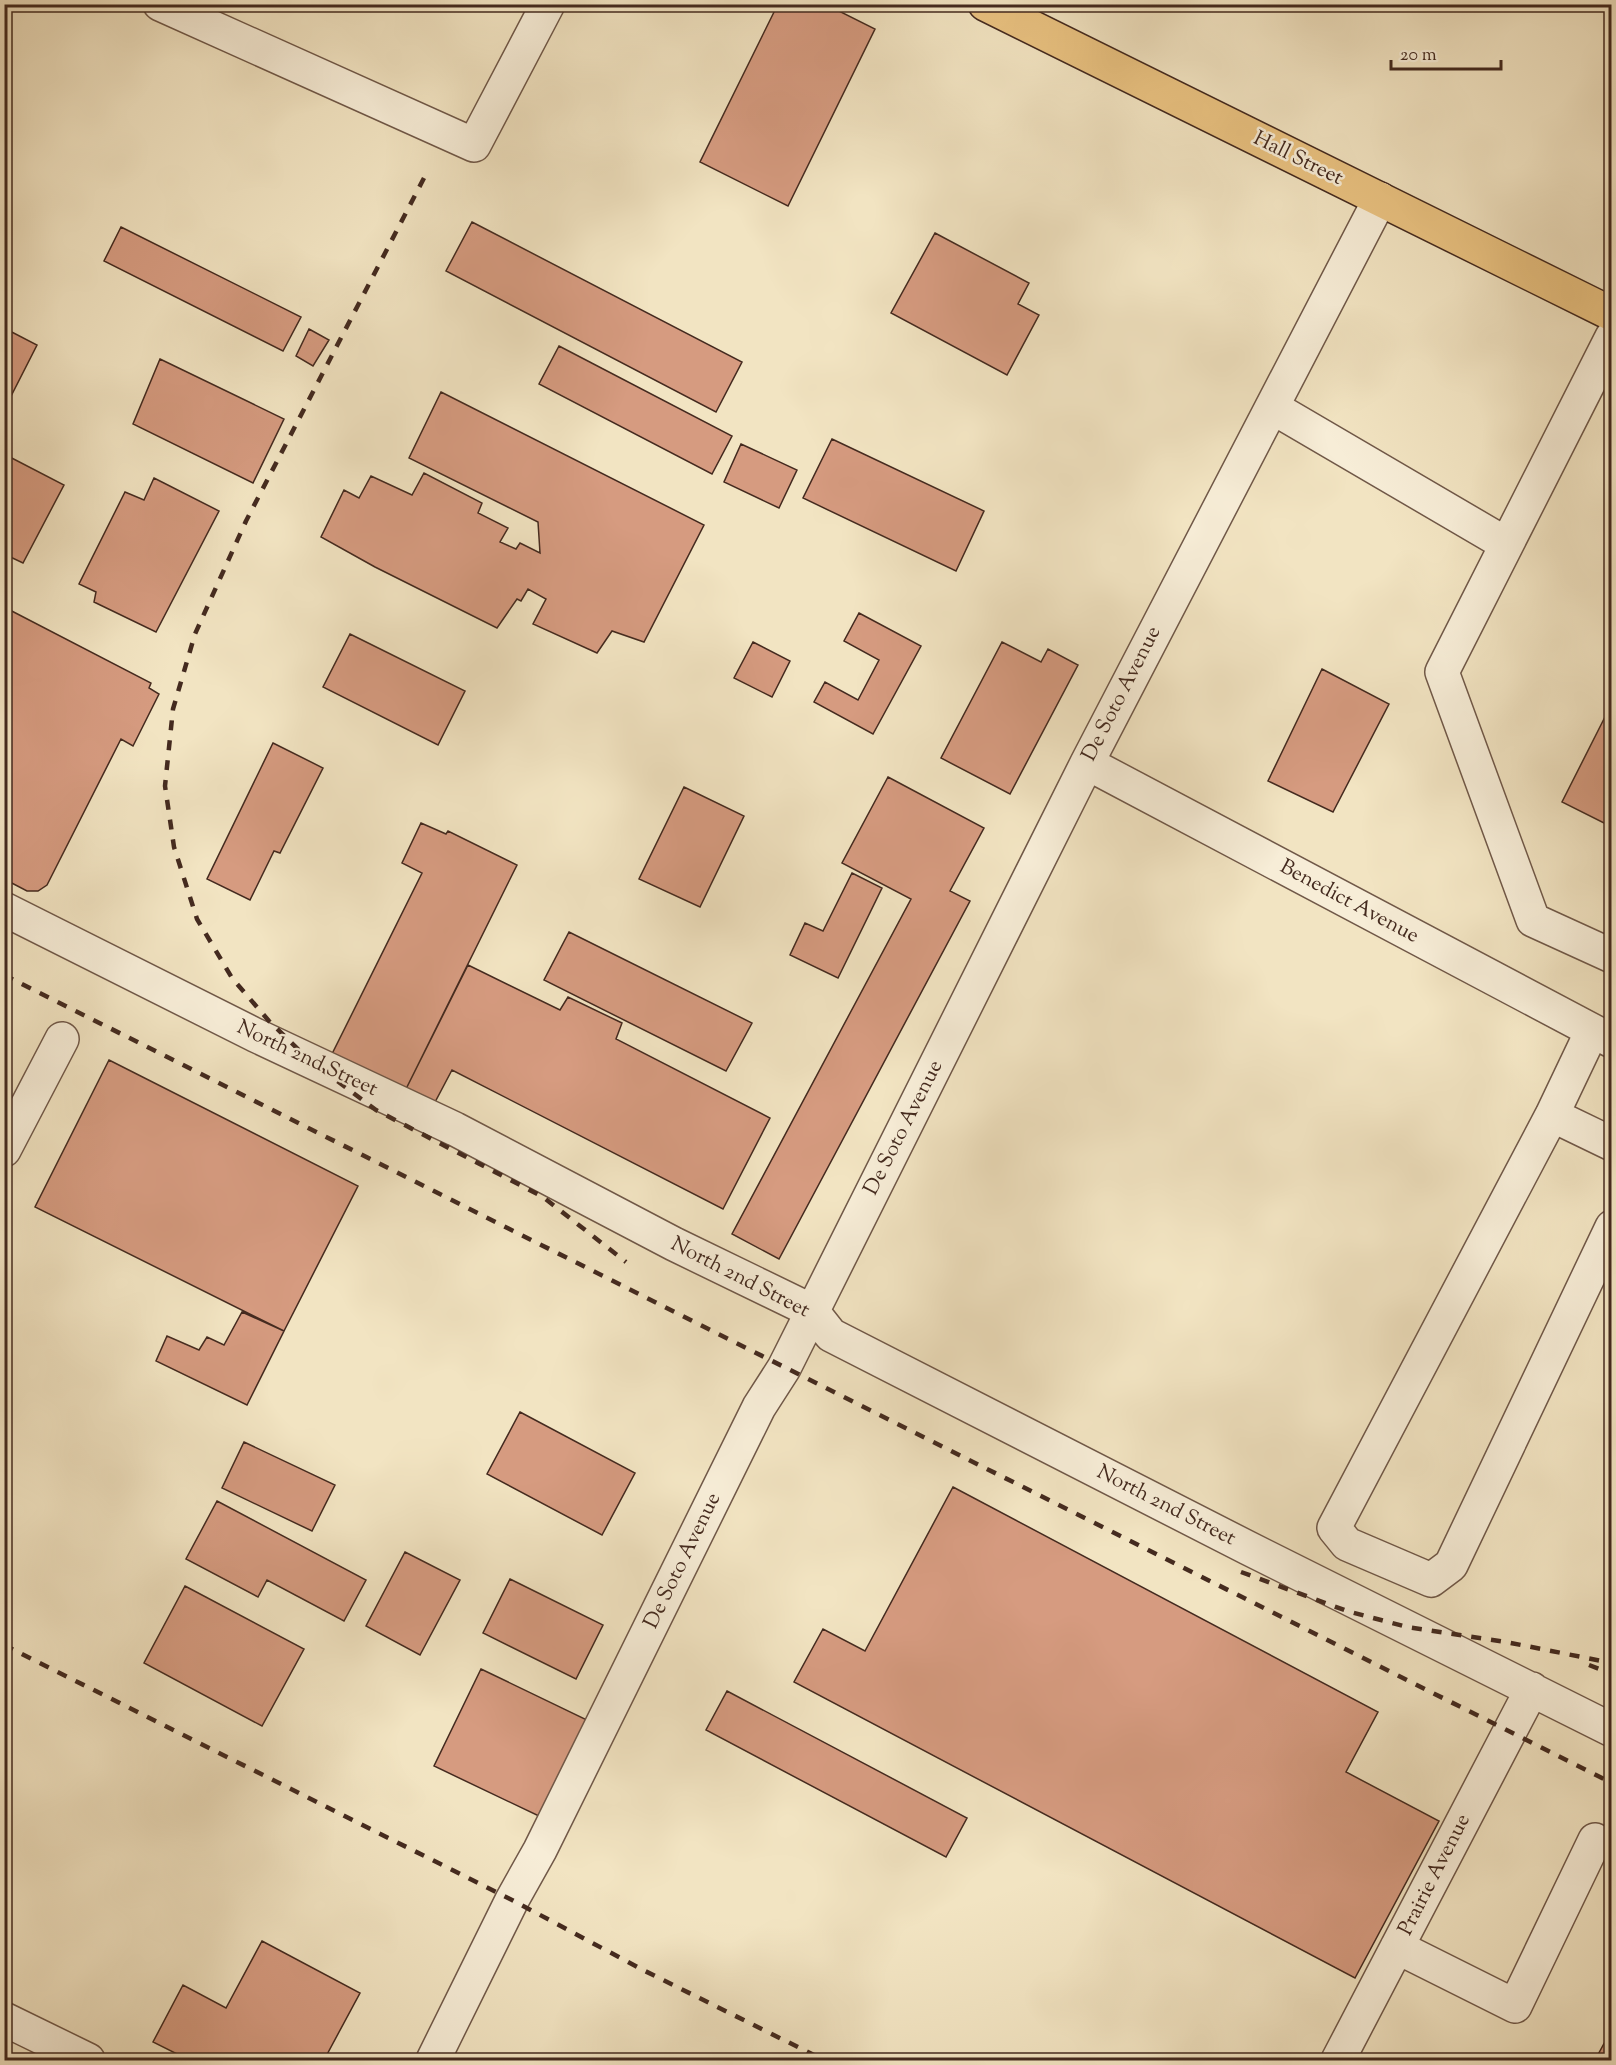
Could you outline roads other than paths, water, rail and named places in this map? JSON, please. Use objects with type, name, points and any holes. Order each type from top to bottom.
[{"type":"main road","name":"Hall Street","points":[[985,4],[1611,314]]},
{"type":"street","points":[[160,4],[474,145],[548,4]]},
{"type":"street","name":"De Soto Avenue","points":[[433,2061],[759,1407],[784,1368],[1087,763],[1380,199]]},
{"type":"street","points":[[1611,337],[1442,672],[1533,920],[1611,956]]},
{"type":"street","points":[[1272,407],[1506,544]]},
{"type":"street","name":"Benedict Avenue","points":[[1087,763],[1602,1036]]},
{"type":"street","name":"North 2nd Street","points":[[4,909],[255,1035],[455,1129],[674,1244],[812,1311],[831,1335],[1611,1730]]},
{"type":"street","points":[[1602,1036],[1552,1116],[1334,1528],[1347,1544],[1431,1580],[1450,1565],[1611,1227]]},
{"type":"street","points":[[4,1150],[62,1038]]},
{"type":"street","points":[[1552,1116],[1611,1144]]},
{"type":"street","name":"Prairie Avenue","points":[[1338,2061],[1532,1689]]},
{"type":"street","points":[[1397,1947],[1515,2006],[1595,1840]]},
{"type":"street","points":[[4,2019],[88,2061]]},
{"type":"railway","points":[[424,178],[246,521],[195,634],[173,709],[165,786],[174,847],[197,919],[232,978],[269,1021],[308,1059],[376,1110],[543,1197],[626,1262]]},
{"type":"railway","points":[[4,975],[1612,1783]]},
{"type":"railway","points":[[1241,1572],[1347,1611],[1407,1627],[1506,1642],[1612,1663]]},
{"type":"railway","points":[[4,1645],[512,1900],[643,1970],[824,2060]]},
{"type":"railway","points":[[1589,1665],[1612,1674]]}]
